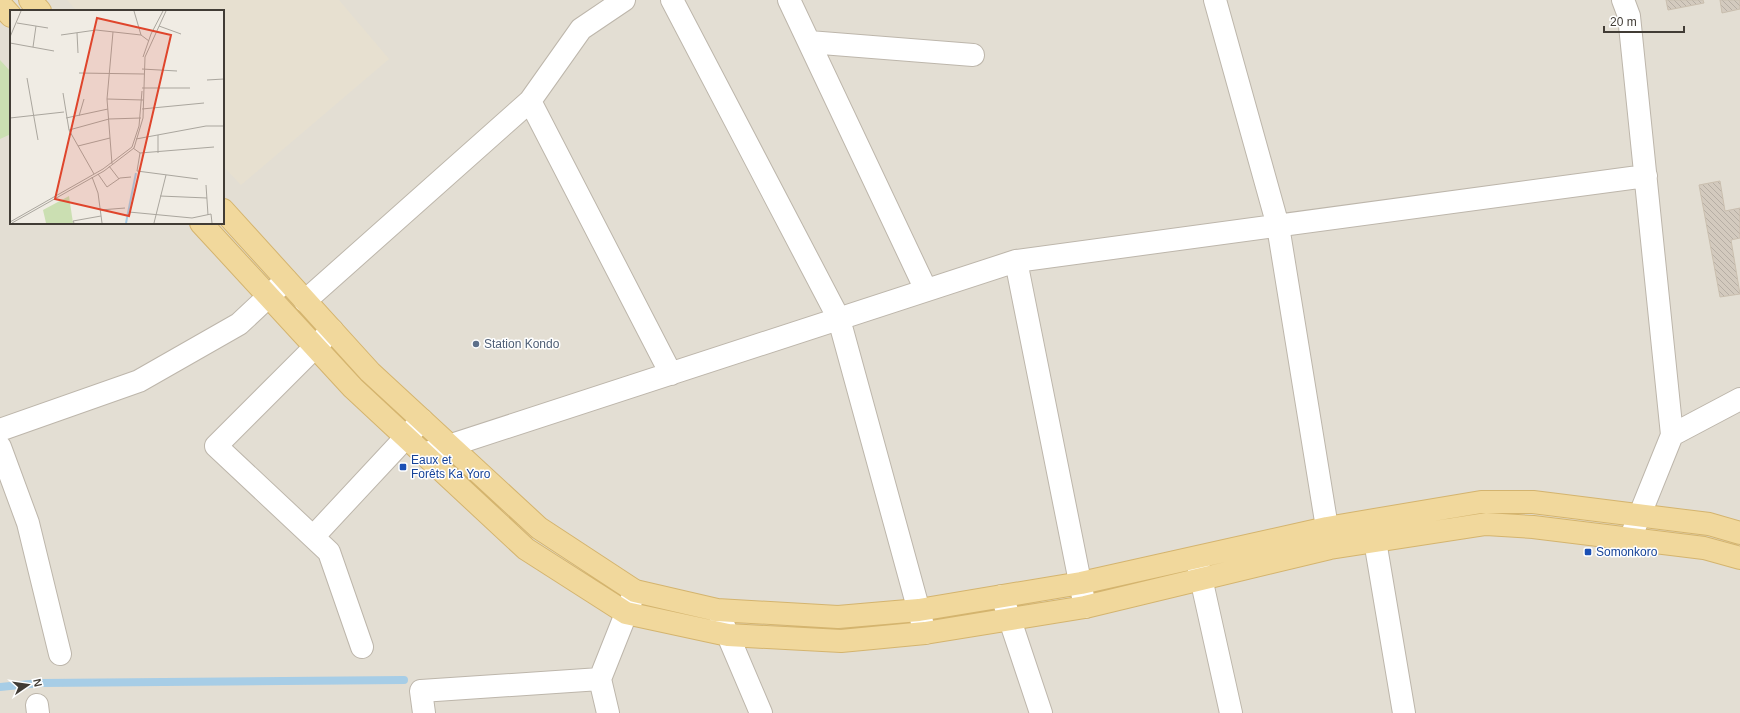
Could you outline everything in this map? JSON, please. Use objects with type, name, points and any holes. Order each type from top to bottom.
[{"type":"main road","points":[[30,0],[39,10]]},
{"type":"main road","points":[[0,4],[10,15]]},
{"type":"main road","points":[[224,211],[370,372],[539,528],[635,591],[717,610],[838,617],[919,610],[1081,583],[1197,558],[1374,531],[1486,524],[1533,527],[1704,548],[1740,558]]},
{"type":"main road","points":[[202,224],[353,388],[526,549],[626,613],[728,635],[841,641],[925,633],[1085,607],[1202,579],[1329,538]]},
{"type":"main road","points":[[1374,531],[1481,502],[1533,502],[1709,524],[1740,533]]},
{"type":"street","points":[[305,301],[530,101],[582,29],[624,0]]},
{"type":"street","points":[[672,0],[839,319],[925,633]]},
{"type":"street","points":[[789,0],[926,290]]},
{"type":"street","points":[[1215,0],[1278,226],[1329,538]]},
{"type":"street","points":[[1623,0],[1629,16],[1672,435],[1630,539]]},
{"type":"street","points":[[809,42],[973,55]]},
{"type":"street","points":[[530,101],[672,374]]},
{"type":"street","points":[[424,454],[1016,262],[1646,176]]},
{"type":"street","points":[[1016,262],[1085,607]]},
{"type":"street","points":[[0,430],[139,381],[239,324],[286,280]]},
{"type":"street","points":[[332,330],[216,446],[329,552],[362,647]]},
{"type":"street","points":[[1672,435],[1740,399]]},
{"type":"street","points":[[313,537],[422,420]]},
{"type":"street","points":[[0,447],[28,523],[60,654]]},
{"type":"street","points":[[1374,531],[1404,713]]},
{"type":"street","points":[[1197,558],[1231,713]]},
{"type":"street","points":[[608,713],[600,679],[635,591]]},
{"type":"street","points":[[1002,596],[1041,713]]},
{"type":"street","points":[[717,610],[762,713]]},
{"type":"street","points":[[424,713],[422,691],[600,679]]},
{"type":"shaded area","points":[[0,0],[1740,0],[1740,713],[0,713]]},
{"type":"shaded area","points":[[67,0],[339,0],[389,59],[241,185],[224,167],[224,10],[76,10]]},
{"type":"green space","points":[[0,60],[10,71],[10,134],[0,139]]},
{"type":"building","points":[[1666,0],[1703,0],[1704,3],[1668,10]]},
{"type":"building","points":[[1720,0],[1740,0],[1740,9],[1722,13]]},
{"type":"building","points":[[1720,181],[1725,211],[1740,208],[1740,238],[1731,240],[1740,294],[1720,297],[1699,185]]},
{"type":"waterway","points":[[0,687],[40,683],[404,680]]},
{"type":"place","name":"Station Kondo","points":[[476,344]]},
{"type":"place","name":"Eaux et Forêts Ka Yoro","points":[[403,467]]},
{"type":"place","name":"Somonkoro","points":[[1588,552]]}]
